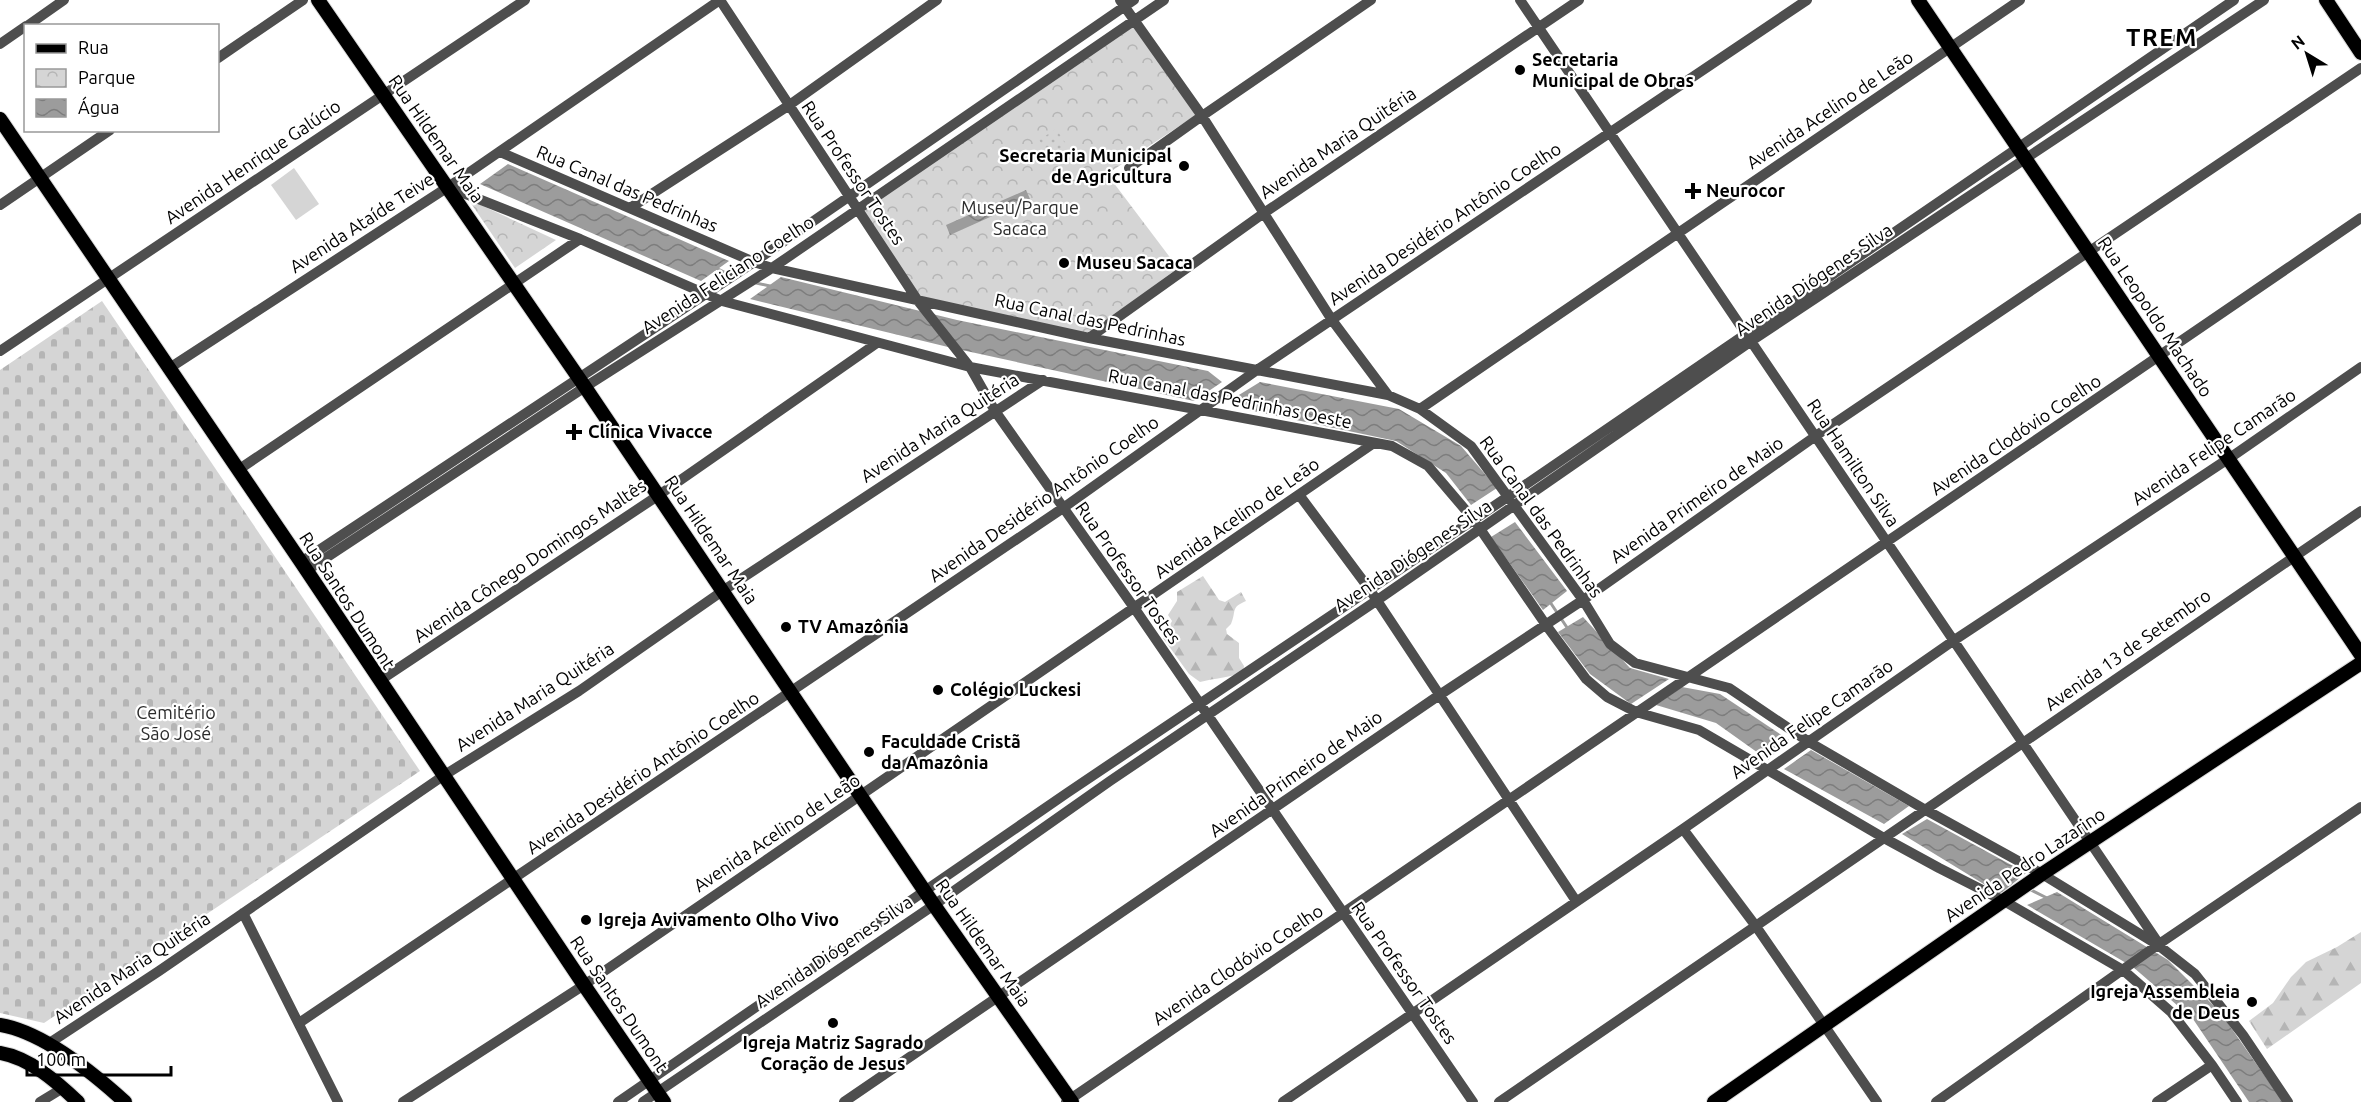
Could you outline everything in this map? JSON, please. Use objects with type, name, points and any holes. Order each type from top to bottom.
[{"type":"main road","name":"Rua Hildemar Maia","points":[[318,0],[382,96],[448,187],[582,382],[934,905],[1069,1101]]},
{"type":"main road","name":"Rua Leopoldo Machado","points":[[1918,0],[2161,356],[2361,655]]},
{"type":"main road","points":[[2326,0],[2361,53]]},
{"type":"main road","name":"Rua Santos Dumont","points":[[0,119],[657,1092]]},
{"type":"main road","name":"Avenida Pedro Lazarino","points":[[1714,1102],[2042,874],[2361,663]]},
{"type":"main road","points":[[0,1025],[11,1027],[48,1044],[108,1086],[125,1102]]},
{"type":"main road","points":[[27,1062],[48,1044]]},
{"type":"main road","points":[[0,1053],[27,1062],[78,1102]]},
{"type":"street","points":[[29,24],[64,0]]},
{"type":"street","points":[[219,57],[303,0]]},
{"type":"street","name":"Avenida Henrique Galúcio","points":[[0,351],[525,0]]},
{"type":"street","name":"Rua Professor Tostes","points":[[720,0],[857,210],[922,305],[970,367],[996,411],[1135,609],[1473,1102]]},
{"type":"street","name":"Avenida Ataíde Teive","points":[[168,369],[448,187],[720,0]]},
{"type":"street","points":[[630,208],[788,106],[938,0]]},
{"type":"street","name":"Avenida Feliciano Coelho","points":[[582,382],[722,301],[1164,0]]},
{"type":"street","points":[[1129,168],[1371,0]]},
{"type":"street","name":"Rua Hamilton Silva","points":[[1520,0],[1888,542],[2157,946]]},
{"type":"street","name":"Avenida Maria Quitéria","points":[[1089,338],[1264,213],[1578,0]]},
{"type":"street","name":"Avenida Desidério Antônio Coelho","points":[[299,1023],[1063,508],[1257,370],[1807,0]]},
{"type":"street","name":"Avenida Acelino de Leão","points":[[1420,409],[2020,0]]},
{"type":"street","name":"Avenida Diógenes Silva","points":[[643,1102],[1076,806],[1370,590],[1508,504],[1748,338],[2018,146],[2234,0]]},
{"type":"street","name":"Avenida Diógenes Silva","points":[[1748,338],[2264,0]]},
{"type":"street","points":[[1127,2],[1134,20],[1202,116],[1332,320],[1388,395]]},
{"type":"street","name":"Avenida Feliciano Coelho","points":[[303,566],[582,382],[848,195],[1049,60],[1127,2]]},
{"type":"street","points":[[0,44],[24,27]]},
{"type":"street","points":[[1049,60],[1058,72]]},
{"type":"street","name":"Avenida Primeiro de Maio","points":[[844,1102],[1438,696],[1549,623],[1816,437],[2361,68]]},
{"type":"street","points":[[0,205],[107,132]]},
{"type":"street","name":"Rua Canal das Pedrinhas","points":[[500,152],[754,262],[767,271],[922,305],[1388,395],[1420,409],[1472,446],[1508,504],[1610,644],[1635,663],[1730,688],[1806,744],[2042,874],[2157,946],[2195,974],[2243,1035],[2288,1102]]},
{"type":"street","name":"Rua Canal das Pedrinhas Oeste","points":[[448,187],[580,239],[722,301],[970,367],[1392,446],[1428,466],[1481,522],[1586,679],[1607,697],[1699,730],[1771,767],[1889,835]]},
{"type":"street","name":"Avenida Clodóvio Coelho","points":[[1069,1101],[2361,218]]},
{"type":"street","points":[[238,470],[580,239]]},
{"type":"street","name":"Avenida Cônego Domingos Maltês","points":[[379,681],[658,495],[877,343]]},
{"type":"street","name":"Avenida Felipe Camarão","points":[[1283,1102],[1683,829],[1953,640],[2361,367]]},
{"type":"street","name":"Avenida Maria Quitéria","points":[[48,1044],[443,776],[579,691],[724,591],[1043,380]]},
{"type":"street","name":"Avenida Acelino de Leão","points":[[403,1102],[584,986],[1374,443]]},
{"type":"street","points":[[1300,496],[1370,590],[1438,696],[1576,901]]},
{"type":"street","name":"Avenida 13 de Setembro","points":[[1889,835],[2361,511]]},
{"type":"street","name":"Avenida Diógenes Silva","points":[[618,1102],[657,1092],[794,983],[925,891],[1067,793],[1203,711],[1376,601],[1481,522]]},
{"type":"street","points":[[1067,793],[1076,806]]},
{"type":"street","points":[[1936,1102],[2157,946],[2361,807]]},
{"type":"street","points":[[1683,829],[1755,925],[1877,1102]]},
{"type":"street","points":[[1499,1102],[1889,835],[1939,868],[2004,901],[2124,969],[2171,1012],[2237,1102]]},
{"type":"street","points":[[243,913],[338,1102]]},
{"type":"street","points":[[794,983],[800,994]]},
{"type":"street","points":[[2157,1102],[2212,1065]]},
{"type":"street","points":[[40,1102],[63,1088]]},
{"type":"green space","name":"Museu/Parque Sacaca","points":[[1132,23],[1196,115],[1107,174],[1178,268],[1087,335],[920,296],[859,210]]},
{"type":"green space","points":[[1056,129],[1075,157],[1059,168],[1039,140]]},
{"type":"green space","points":[[294,168],[319,204],[296,220],[271,185]]},
{"type":"green space","points":[[468,199],[556,240],[515,268]]},
{"type":"green space","name":"Cemitério São José","points":[[102,301],[420,771],[44,1023],[0,1013],[0,370]]},
{"type":"green space","points":[[1203,576],[1219,600],[1225,602],[1241,592],[1246,601],[1236,608],[1231,624],[1226,629],[1227,634],[1239,643],[1239,658],[1244,666],[1243,672],[1200,682],[1189,674],[1163,638],[1172,621],[1168,615],[1177,601],[1177,592]]},
{"type":"green space","points":[[2361,932],[2361,983],[2267,1049],[2249,1021],[2273,1003],[2291,977],[2306,962]]},
{"type":"water","points":[[508,164],[729,261],[701,281],[480,184]]},
{"type":"water","points":[[1026,190],[1030,199],[950,235],[946,225]]},
{"type":"water","points":[[781,277],[957,320],[1208,371],[1222,382],[1194,401],[948,347],[750,299]]},
{"type":"water","points":[[1260,382],[1399,409],[1461,446],[1497,488],[1471,505],[1446,473],[1396,441],[1248,410],[1234,398]]},
{"type":"water","points":[[1515,522],[1567,591],[1543,610],[1491,537]]},
{"type":"water","points":[[1583,617],[1630,668],[1669,679],[1631,704],[1590,674],[1558,632]]},
{"type":"water","points":[[1682,687],[1720,694],[1789,740],[1768,760],[1716,723],[1656,705]]},
{"type":"water","points":[[1811,750],[1909,806],[1884,824],[1784,769]]},
{"type":"water","points":[[1927,819],[2026,873],[2000,894],[1902,834]]},
{"type":"water","points":[[2057,892],[2168,960],[2220,1012],[2283,1102],[2249,1102],[2193,1019],[2133,967],[2027,905]]},
{"type":"waterway","points":[[714,267],[730,275]]},
{"type":"waterway","points":[[756,283],[770,286]]},
{"type":"waterway","points":[[1550,602],[1568,629]]},
{"type":"waterway","points":[[2029,889],[2047,898]]},
{"type":"place","name":"Secretaria Municipal de Obras","points":[[1520,70]]},
{"type":"place","name":"Secretaria Municipal de Agricultura","points":[[1184,166]]},
{"type":"place","name":"Neurocor","points":[[1693,191]]},
{"type":"place","name":"Museu Sacaca","points":[[1064,263]]},
{"type":"place","name":"Clínica Vivacce","points":[[574,432]]},
{"type":"place","name":"TV Amazônia","points":[[786,627]]},
{"type":"place","name":"Colégio Luckesi","points":[[938,690]]},
{"type":"place","name":"Faculdade Cristã da Amazônia","points":[[869,752]]},
{"type":"place","name":"Igreja Avivamento Olho Vivo","points":[[586,920]]},
{"type":"place","name":"Igreja Assembleia de Deus","points":[[2252,1002]]},
{"type":"place","name":"Igreja Matriz Sagrado Coração de Jesus","points":[[833,1023]]},
{"type":"district","name":"TREM","points":[[2162,38]]}]
